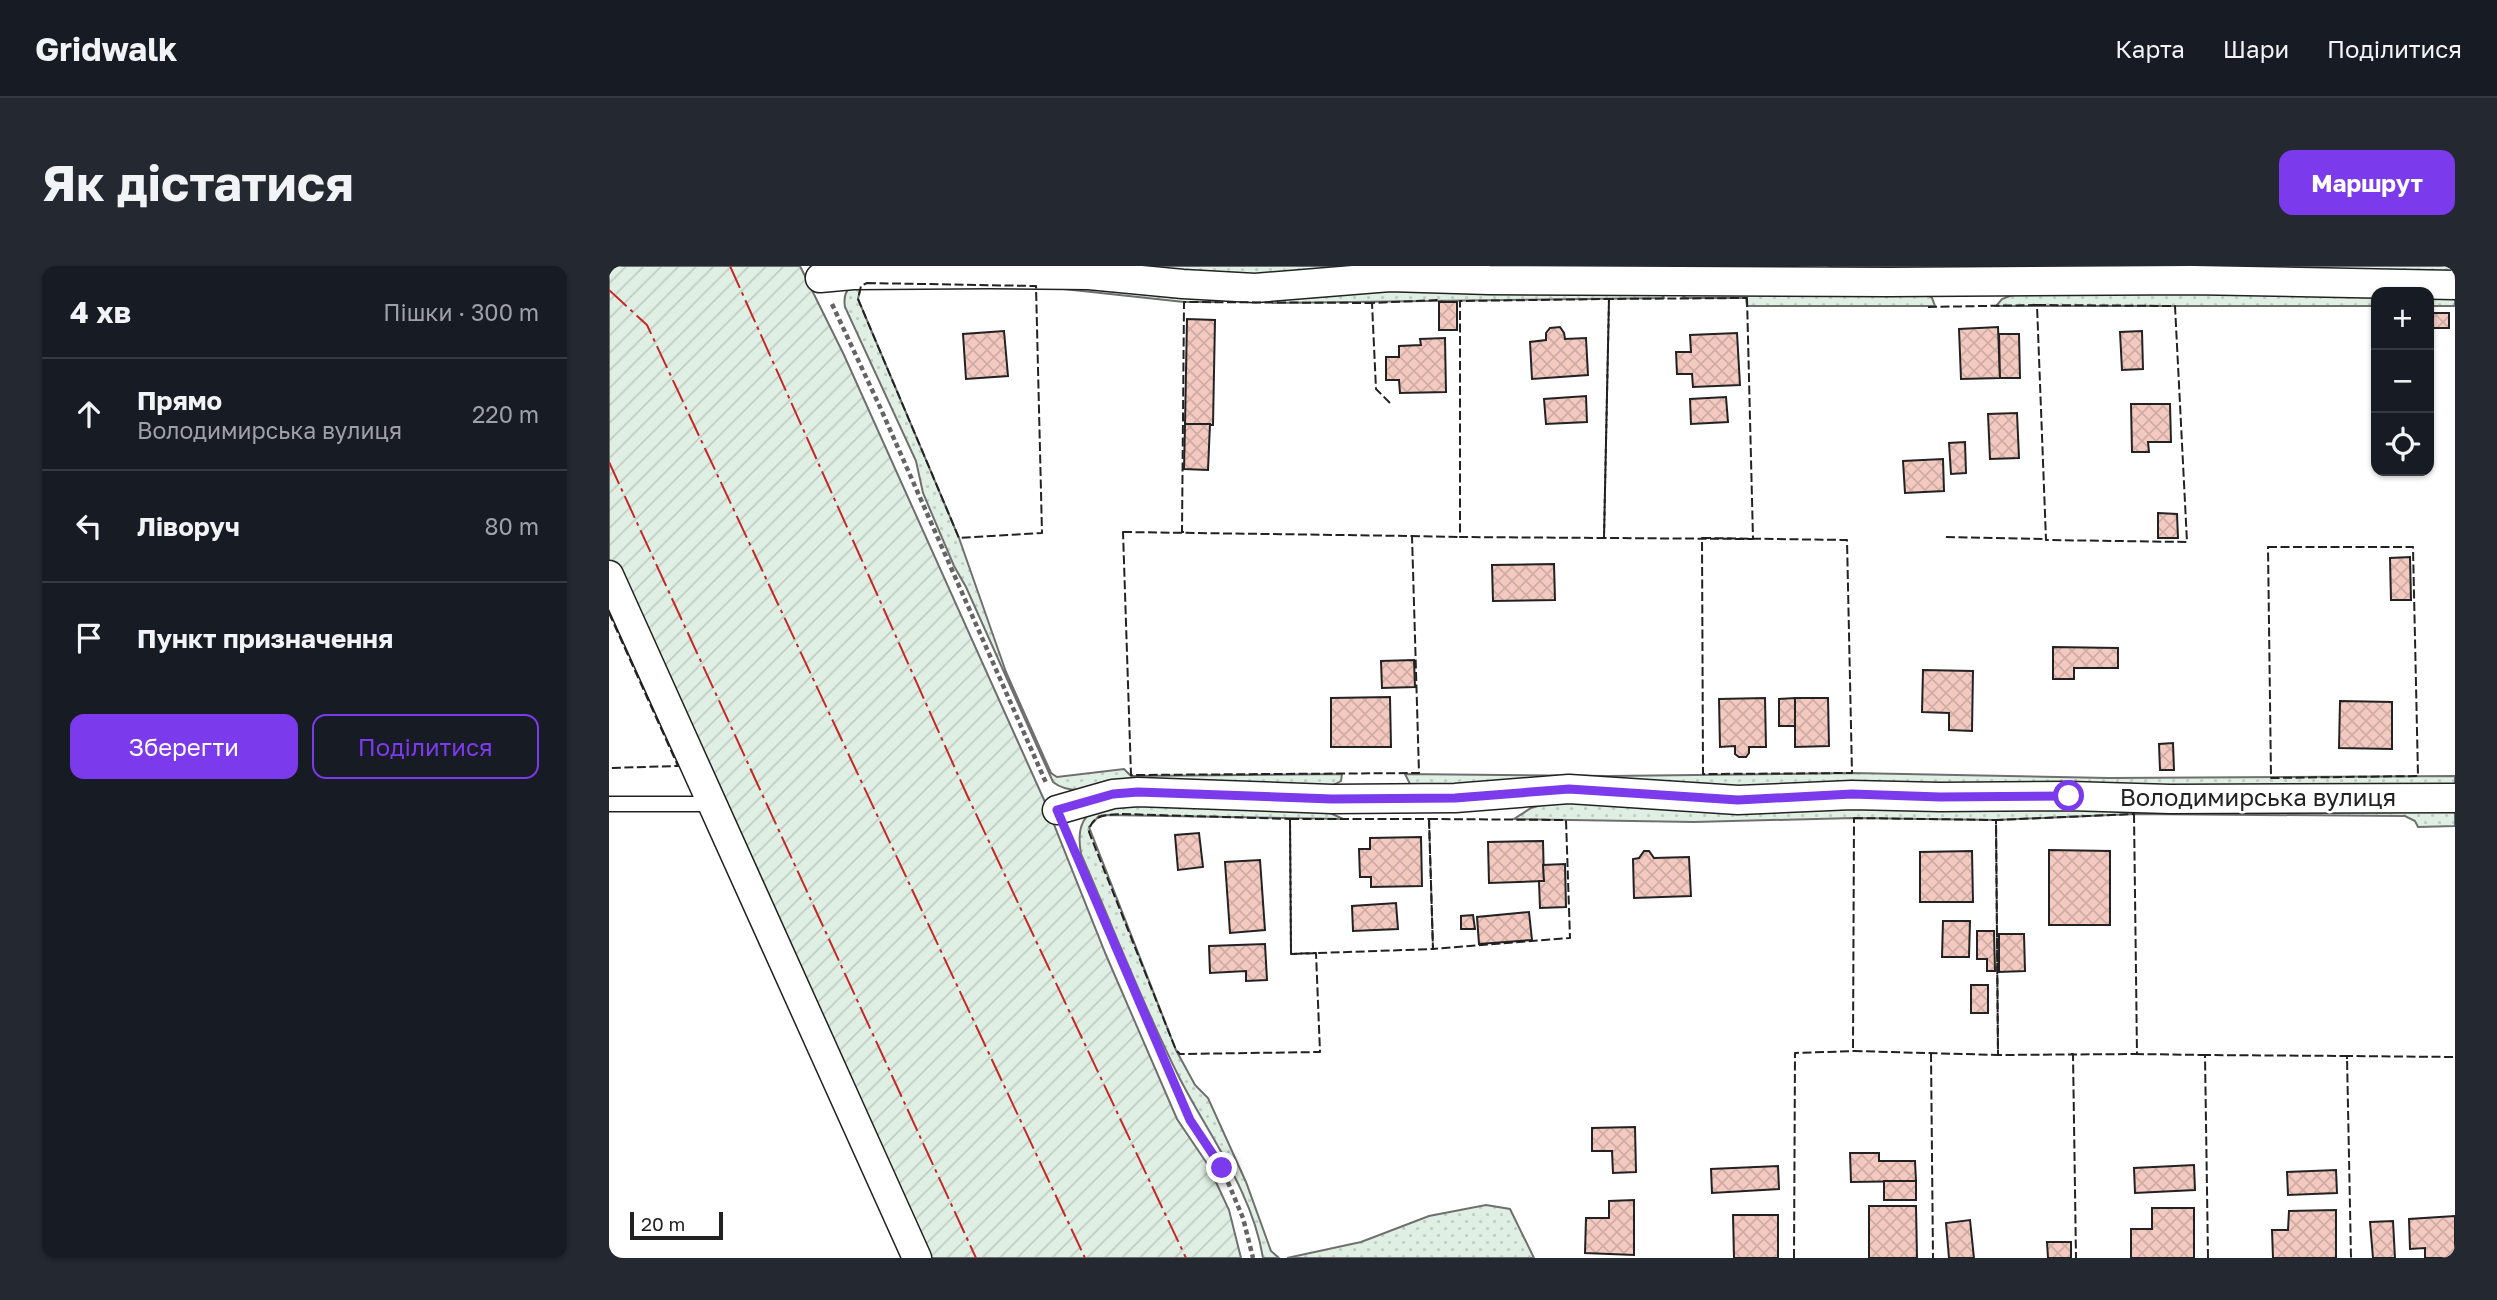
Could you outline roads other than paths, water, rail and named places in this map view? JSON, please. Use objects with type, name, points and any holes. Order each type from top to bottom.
[{"type":"street","points":[[820,278],[935,274],[1089,275],[1242,288],[1287,287],[1390,277],[1875,282],[2192,280],[2455,285]]},
{"type":"street","points":[[609,575],[917,1258]]},
{"type":"street","name":"Володимирська вулиця","points":[[1057,810],[1113,794],[1138,792],[1332,799],[1455,798],[1569,789],[1738,800],[1852,794],[2170,799],[2455,799]]},
{"type":"lane","points":[[609,804],[713,804]]}]
